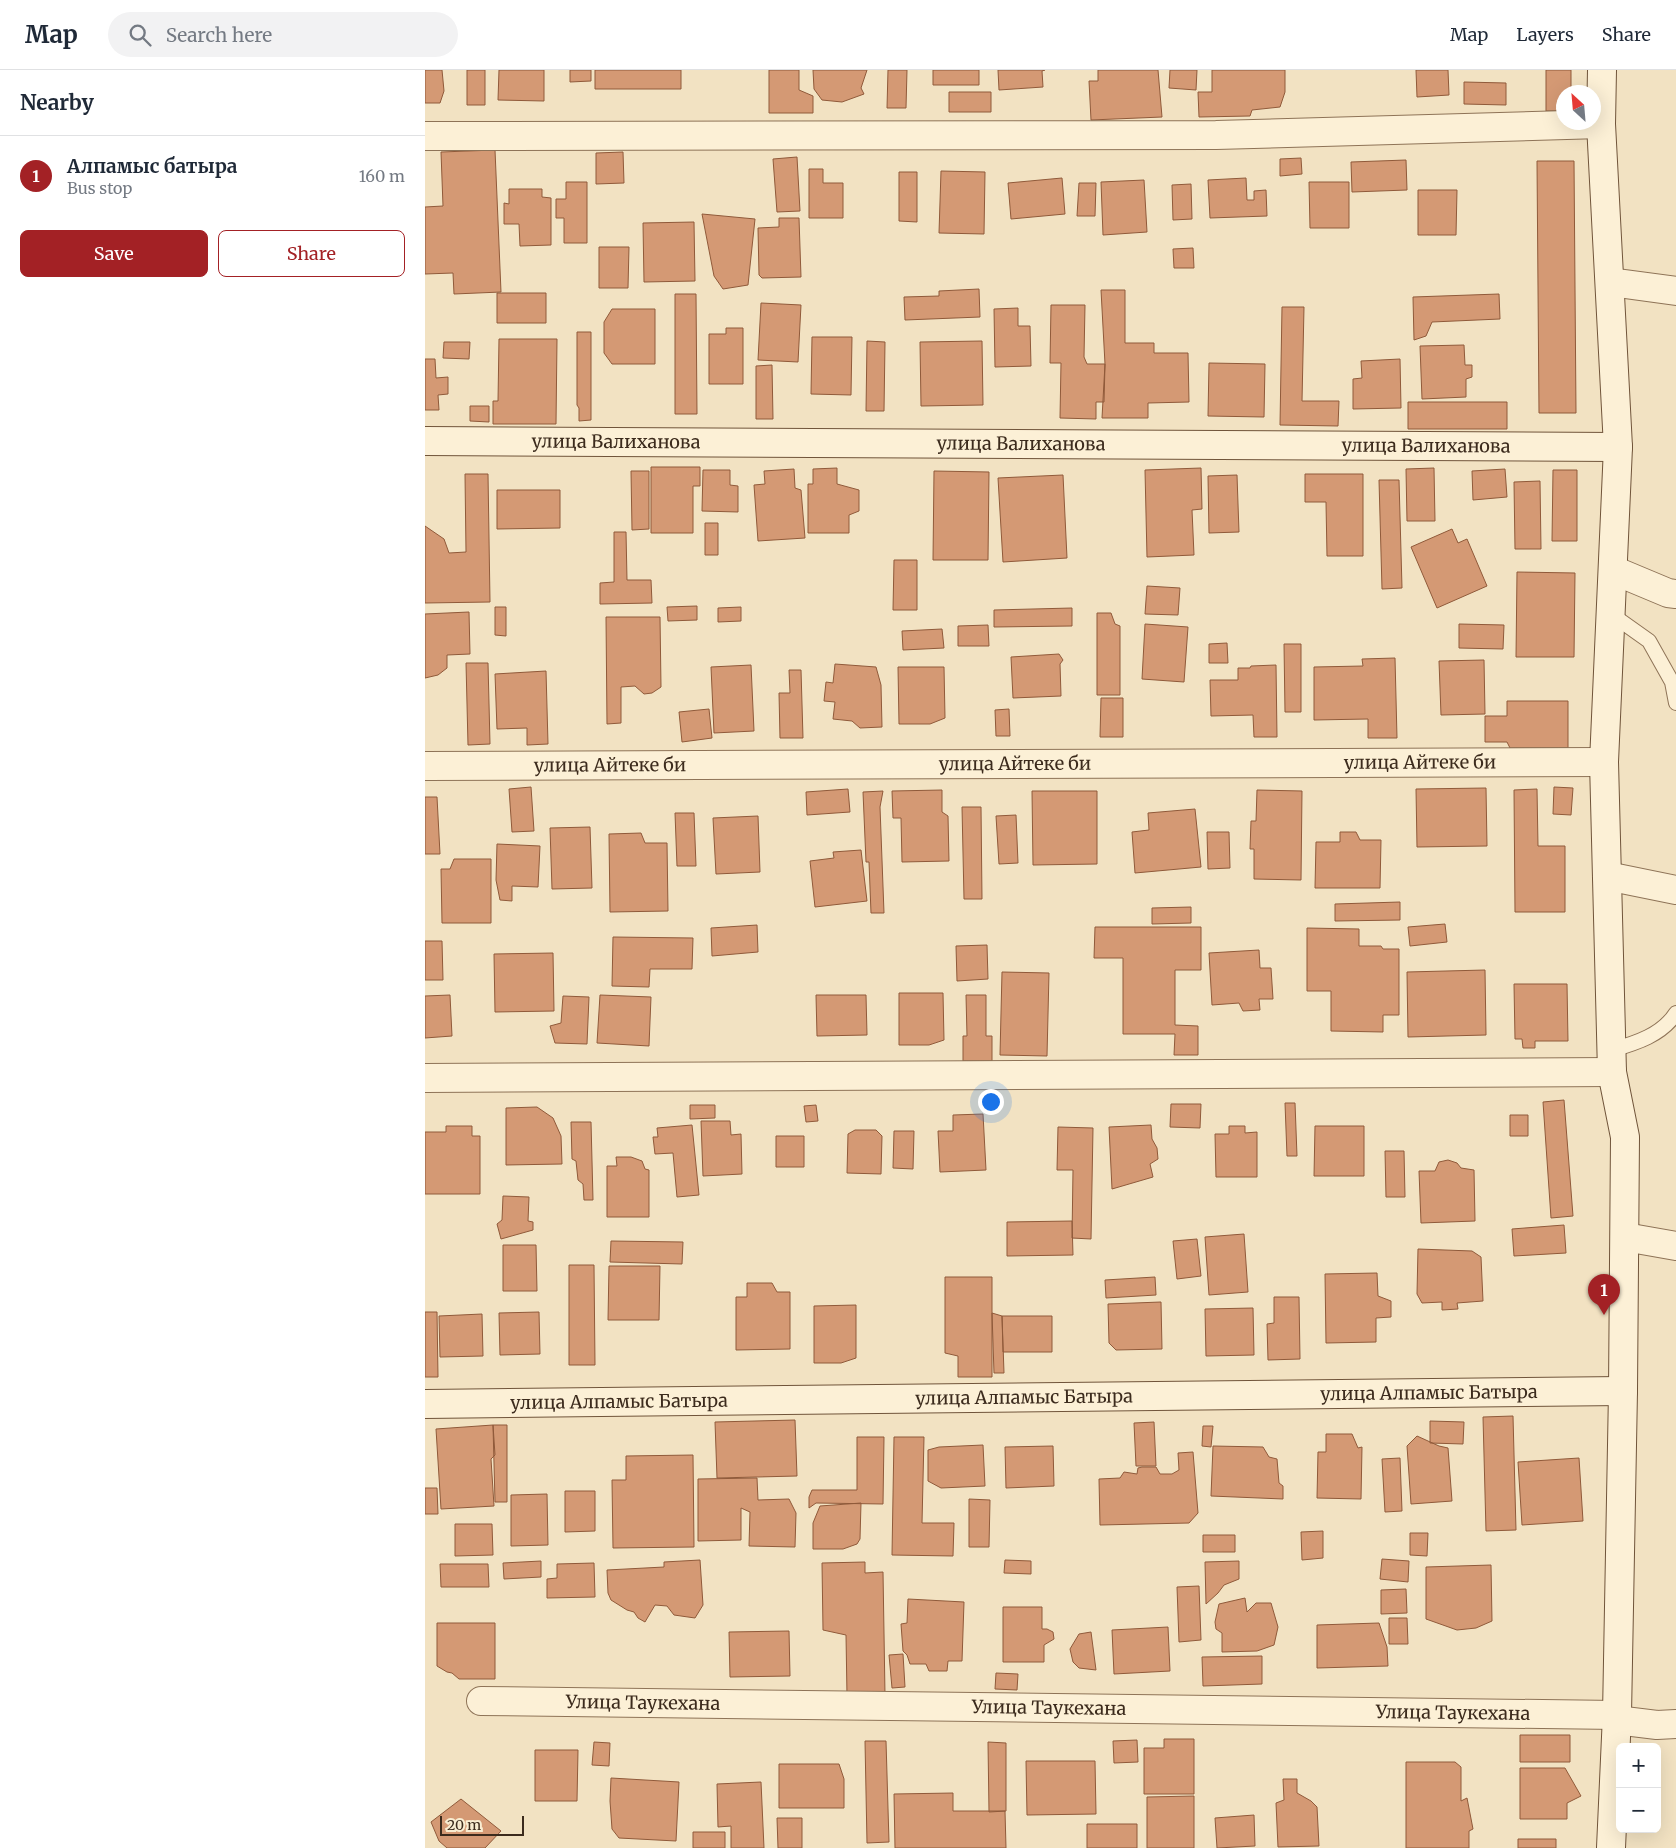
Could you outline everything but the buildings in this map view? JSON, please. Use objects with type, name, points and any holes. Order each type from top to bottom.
[{"type":"street","points":[[1602,70],[1601,124],[1618,448],[1604,762],[1612,1061],[1625,1137],[1623,1391],[1616,1717],[1611,1848]]},
{"type":"street","points":[[425,136],[1216,135],[1556,125]]},
{"type":"street","points":[[1610,282],[1676,291]]},
{"type":"street","name":"улица Валиханова","points":[[425,441],[1618,448]]},
{"type":"street","points":[[1613,570],[1668,593],[1676,594]]},
{"type":"street","name":"улица Айтеке би","points":[[425,766],[1604,762]]},
{"type":"street","points":[[1607,876],[1676,890]]},
{"type":"street","points":[[425,1078],[1612,1061]]},
{"type":"street","points":[[1625,1237],[1676,1246]]},
{"type":"street","name":"улица Алпамыс Батыра","points":[[425,1404],[1623,1391]]},
{"type":"street","name":"Улица Таукехана","points":[[481,1701],[1616,1717],[1657,1725],[1676,1724]]},
{"type":"lane","points":[[1611,614],[1649,641],[1673,682],[1676,703]]},
{"type":"lane","points":[[1612,1061],[1670,1023],[1676,1013]]},
{"type":"place","name":"Алпамыс батыра","points":[[1604,1315]]}]
